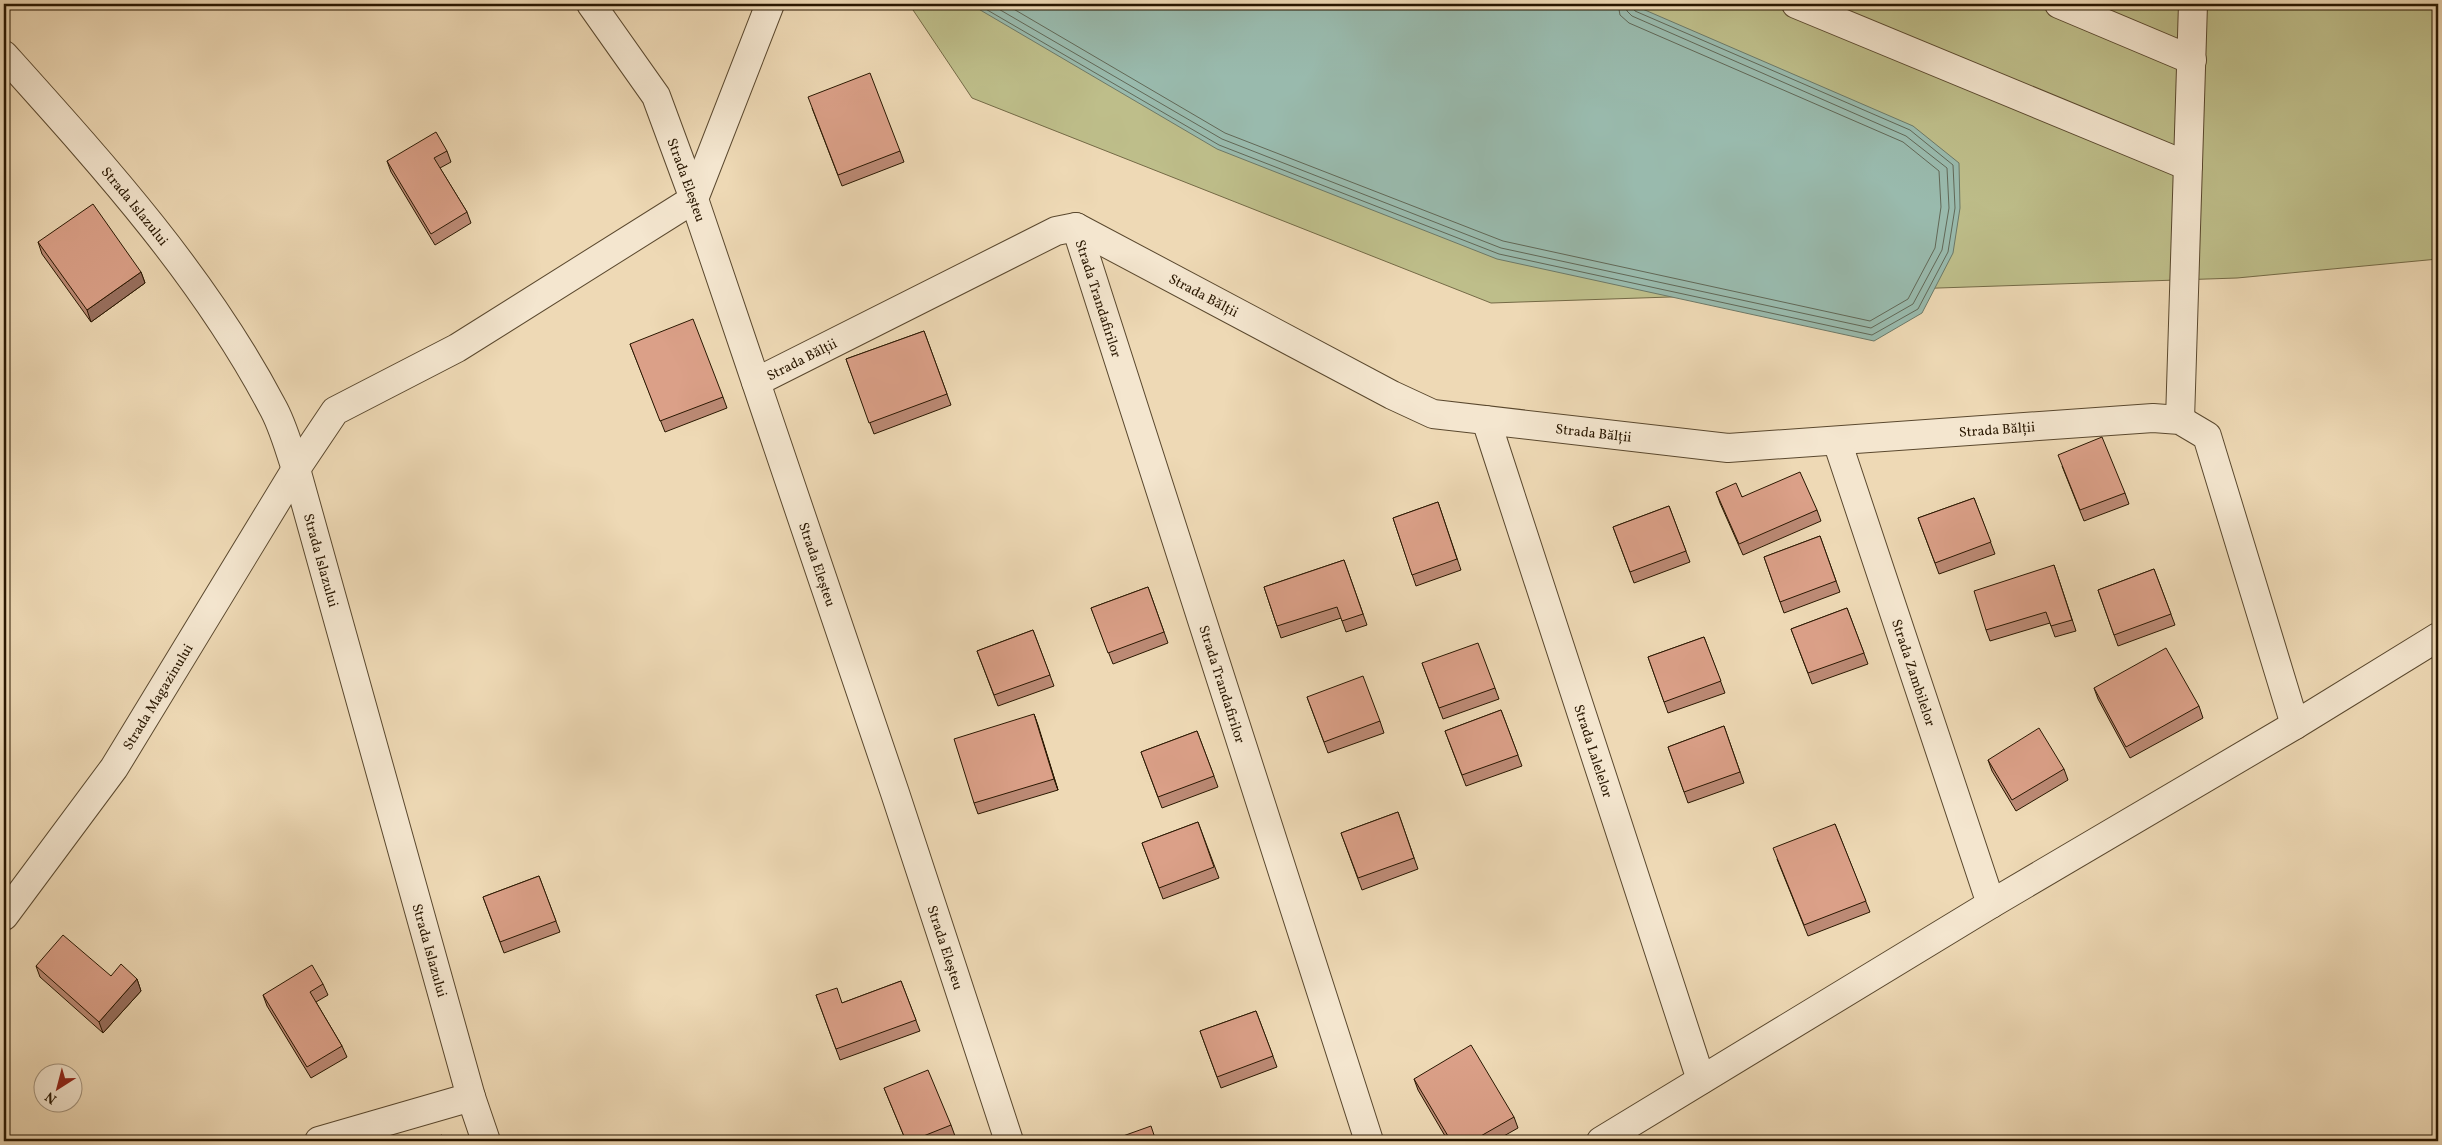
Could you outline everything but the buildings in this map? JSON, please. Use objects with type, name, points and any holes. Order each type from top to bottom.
[{"type":"street","name":"Strada Eleșteu","points":[[591,4],[656,96],[694,199],[896,793],[1009,1141]]},
{"type":"street","points":[[694,199],[770,4]]},
{"type":"street","points":[[1796,4],[2188,166]]},
{"type":"street","points":[[2058,4],[2192,60]]},
{"type":"street","points":[[2180,420],[2193,4]]},
{"type":"street","name":"Strada Islazului","points":[[4,55],[113,176],[210,303],[273,407],[296,469],[472,1097],[486,1141]]},
{"type":"street","name":"Strada Magazinului","points":[[4,916],[114,768],[296,469],[335,411],[457,348],[694,199]]},
{"type":"street","name":"Strada Bălții","points":[[756,382],[1056,231],[1076,227],[1392,395],[1433,414],[1728,448],[2153,418],[2180,420],[2207,436],[2295,725]]},
{"type":"street","name":"Strada Trandafirilor","points":[[1076,227],[1369,1141]]},
{"type":"street","name":"Strada Lalelelor","points":[[1486,420],[1701,1080]]},
{"type":"street","name":"Strada Zambilelor","points":[[1837,441],[1991,904]]},
{"type":"street","points":[[1601,1141],[1991,904],[2295,725],[2438,637]]},
{"type":"street","points":[[319,1141],[472,1097]]},
{"type":"green space","points":[[909,4],[2438,4],[2438,259],[2237,278],[1491,303],[972,98]]},
{"type":"water","points":[[970,4],[1631,4],[1913,126],[1959,163],[1960,208],[1953,253],[1922,313],[1874,341],[1497,259],[1217,149]]}]
